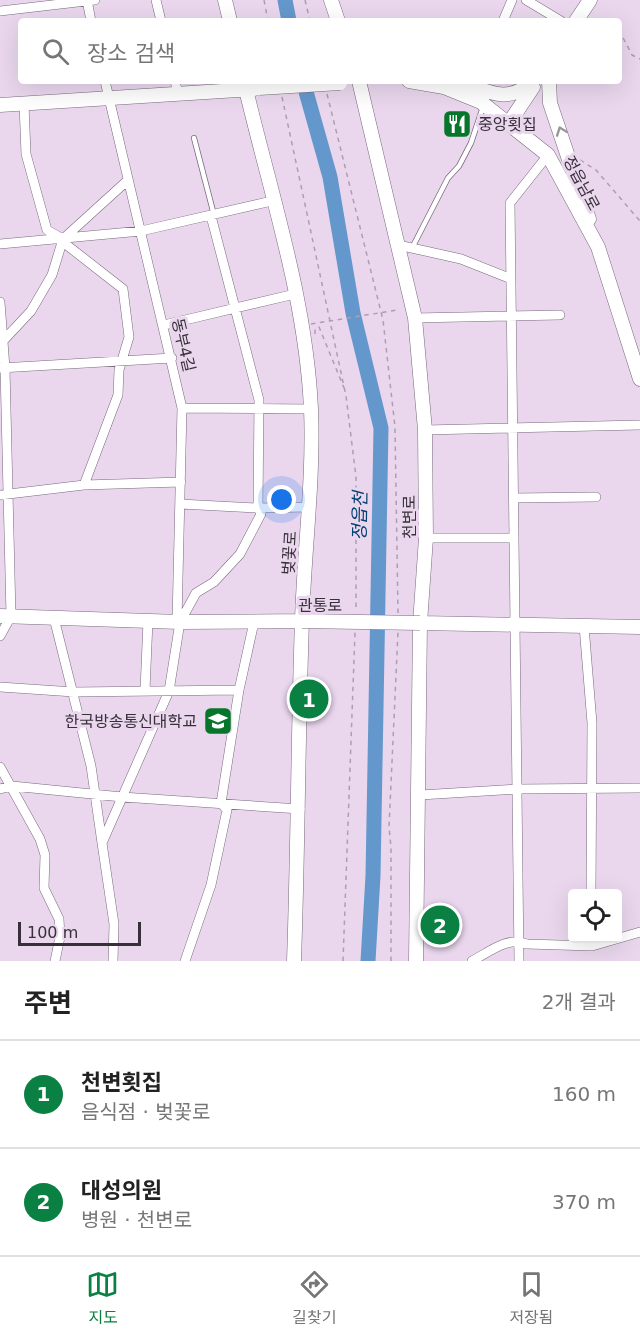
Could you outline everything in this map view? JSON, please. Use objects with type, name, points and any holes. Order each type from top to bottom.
[{"type":"street","points":[[156,0],[160,18]]},
{"type":"street","points":[[225,0],[229,18]]},
{"type":"street","points":[[331,0],[337,18]]},
{"type":"street","points":[[504,18],[512,0]]},
{"type":"street","points":[[526,0],[556,18]]},
{"type":"street","points":[[578,18],[590,0]]},
{"type":"street","points":[[0,11],[90,1],[91,18]]},
{"type":"street","name":"동부4길","points":[[106,84],[182,408],[178,622]]},
{"type":"street","points":[[0,105],[109,97],[176,87],[310,84]]},
{"type":"street","name":"천변로","points":[[360,84],[415,318],[425,430],[426,538],[420,623],[420,795],[416,961]]},
{"type":"street","name":"정읍남로","points":[[426,84],[444,87],[484,104],[548,155],[598,247],[640,379]]},
{"type":"street","points":[[466,84],[504,96],[521,92],[529,84]]},
{"type":"street","points":[[509,123],[535,84]]},
{"type":"street","points":[[549,84],[550,103],[570,157],[598,247]]},
{"type":"street","name":"벚꽃로","points":[[250,86],[295,294],[311,409],[302,621],[300,809],[294,961]]},
{"type":"street","points":[[24,104],[26,154],[48,230],[63,239],[68,246],[123,289],[129,337],[122,362],[118,395],[84,485]]},
{"type":"street","points":[[519,961],[509,278],[510,202],[548,155]]},
{"type":"street","points":[[2,341],[31,311],[52,275],[63,239],[128,180]]},
{"type":"street","points":[[0,244],[141,231],[276,200]]},
{"type":"street","points":[[102,843],[169,691],[178,622],[196,593],[214,582],[240,554],[261,514],[258,508],[257,409],[259,400],[212,216]]},
{"type":"street","points":[[398,245],[461,259],[509,278]]},
{"type":"street","points":[[164,325],[236,306],[295,294]]},
{"type":"street","points":[[0,302],[6,616],[0,636]]},
{"type":"street","points":[[415,318],[511,318],[560,315]]},
{"type":"street","points":[[3,368],[172,358]]},
{"type":"street","points":[[182,408],[311,409]]},
{"type":"street","points":[[425,430],[640,425]]},
{"type":"street","points":[[4,494],[84,485],[181,482]]},
{"type":"street","points":[[514,498],[596,497]]},
{"type":"street","points":[[180,504],[258,508],[308,507]]},
{"type":"street","points":[[426,538],[513,538]]},
{"type":"street","name":"관통로","points":[[6,616],[178,622],[302,621],[640,627]]},
{"type":"street","points":[[54,618],[91,766],[114,924],[113,961]]},
{"type":"street","points":[[145,690],[148,621]]},
{"type":"street","points":[[185,961],[212,885],[227,810],[221,802],[238,690],[254,622]]},
{"type":"street","points":[[584,626],[591,723],[591,889]]},
{"type":"street","points":[[0,687],[74,692],[238,690]]},
{"type":"street","points":[[0,767],[40,839],[45,855],[44,888],[59,919],[60,938],[55,961]]},
{"type":"street","points":[[0,789],[12,786],[95,795],[300,809]]},
{"type":"street","points":[[420,795],[518,789],[640,788]]},
{"type":"street","points":[[622,936],[640,932]]},
{"type":"street","points":[[472,961],[502,945],[518,941],[527,944],[568,943]]},
{"type":"lane","points":[[412,248],[448,177],[459,166],[471,142],[484,104]]},
{"type":"lane","points":[[194,138],[212,216]]},
{"type":"path","points":[[264,0],[267,18]]},
{"type":"path","points":[[305,0],[309,18]]},
{"type":"path","points":[[622,36],[632,55],[640,59]]},
{"type":"path","points":[[280,91],[346,392],[356,477],[356,615]]},
{"type":"path","points":[[327,93],[383,320],[395,427],[398,620]]},
{"type":"path","points":[[570,157],[585,162],[596,170],[640,221]]},
{"type":"path","points":[[311,324],[397,310]]},
{"type":"path","points":[[315,339],[315,329],[319,327],[346,392]]},
{"type":"path","points":[[342,961],[355,626]]},
{"type":"path","points":[[391,961],[392,847],[389,827],[398,631]]},
{"type":"waterway","name":"정읍천","points":[[285,0],[288,18]]},
{"type":"waterway","name":"정읍천","points":[[304,84],[330,177],[353,313],[381,428],[373,876],[368,961]]},
{"type":"place","name":"중앙횟집","points":[[457,124]]},
{"type":"place","name":"천변횟집","points":[[309,699]]},
{"type":"place","name":"한국방송통신대학교","points":[[218,721]]},
{"type":"place","name":"대성의원","points":[[440,925]]}]
